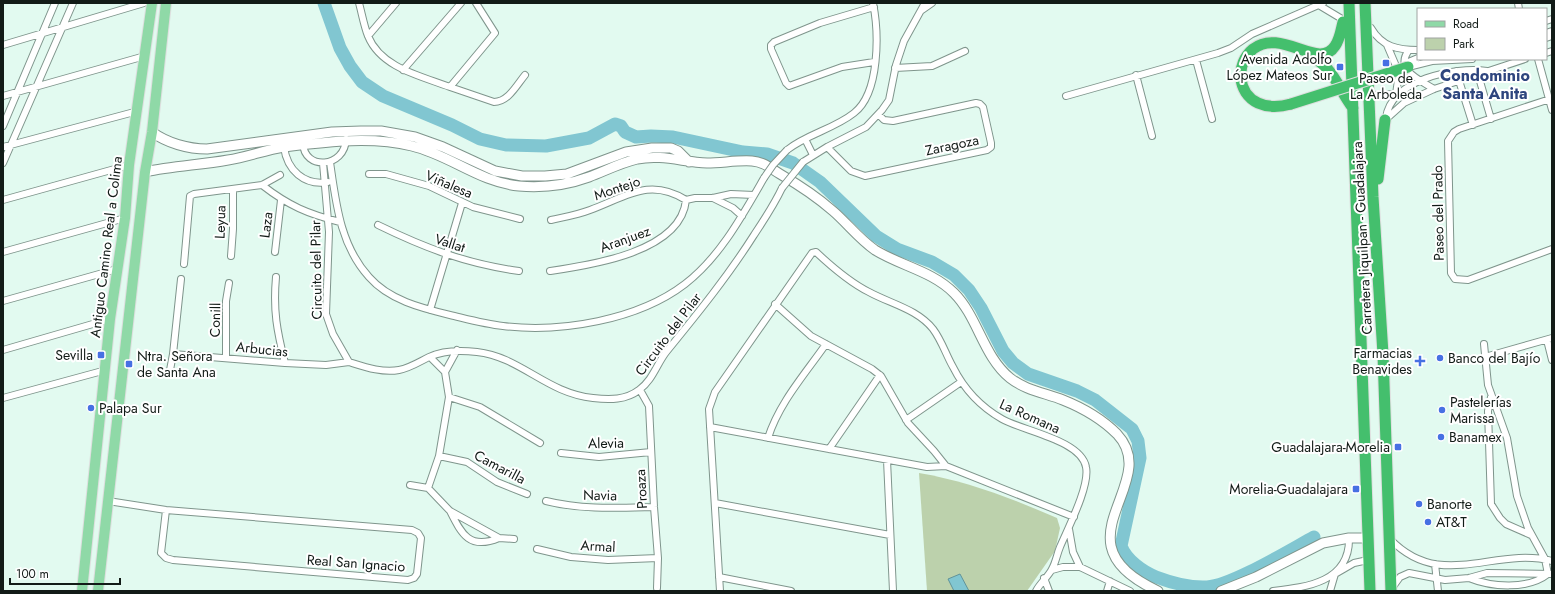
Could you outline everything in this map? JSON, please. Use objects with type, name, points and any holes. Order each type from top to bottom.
[{"type":"highway","points":[[1341,3],[1345,76],[1352,93]]},
{"type":"highway","name":"Carretera Jiquilpan - Guadalajara","points":[[1349,3],[1370,591]]},
{"type":"highway","name":"Carretera Jiquilpan - Guadalajara","points":[[1365,3],[1383,354],[1391,590]]},
{"type":"highway","points":[[1370,3],[1374,94],[1370,112]]},
{"type":"highway","points":[[1342,20],[1336,44],[1326,53],[1314,53],[1282,42],[1269,42],[1258,46],[1246,57],[1240,76],[1243,87],[1251,98],[1268,106],[1280,107],[1291,102],[1407,65]]},
{"type":"highway","points":[[1291,102],[1260,98],[1252,92],[1246,75],[1252,59],[1257,53],[1268,48],[1280,48],[1321,62],[1334,75],[1341,92],[1353,108]]},
{"type":"highway","points":[[1374,197],[1378,184],[1385,120]]},
{"type":"main road","name":"Antiguo Camino Real a Colima","points":[[82,591],[106,370],[110,319],[125,218],[129,165],[138,111],[152,3]]},
{"type":"main road","points":[[98,591],[145,172],[152,132],[167,3]]},
{"type":"street","points":[[3,126],[55,3]]},
{"type":"street","points":[[3,163],[73,3]]},
{"type":"street","points":[[3,45],[144,3]]},
{"type":"street","points":[[359,3],[368,36],[375,49],[384,59],[403,70],[494,102],[500,102],[507,97],[524,75]]},
{"type":"street","points":[[368,36],[396,3]]},
{"type":"street","points":[[403,70],[461,3]]},
{"type":"street","points":[[450,87],[495,33],[476,3]]},
{"type":"street","name":"Circuito del Pilar","points":[[323,163],[328,219],[326,314],[330,329],[349,362],[390,371],[411,367],[430,357],[457,350],[490,353],[501,357],[557,389],[582,397],[614,400],[631,395],[640,390],[652,376],[666,352],[735,265],[775,203],[782,188],[803,162],[827,147],[866,127],[879,115],[889,100],[895,68],[904,41],[925,3]]},
{"type":"street","points":[[922,10],[932,3]]},
{"type":"street","points":[[1066,96],[1136,75],[1196,60],[1231,48],[1252,34],[1320,4],[1342,20]]},
{"type":"street","points":[[874,5],[820,23],[774,42],[771,45],[771,49],[786,83],[789,86],[842,67],[874,62]]},
{"type":"street","name":"Circuito del Pilar","points":[[330,162],[340,222],[354,259],[378,286],[398,298],[430,310],[503,326],[539,327],[595,321],[639,310],[671,294],[695,275],[724,243],[764,178],[773,165],[787,150],[805,139],[845,119],[860,108],[870,93],[873,82],[876,40],[874,5]]},
{"type":"street","points":[[1371,28],[1377,37],[1387,45],[1409,50],[1417,50]]},
{"type":"street","points":[[1385,120],[1388,109],[1396,94],[1399,73],[1387,45]]},
{"type":"street","points":[[1409,50],[1404,61],[1406,70],[1434,89]]},
{"type":"street","points":[[895,68],[932,66],[965,51]]},
{"type":"street","points":[[3,96],[36,88],[145,56]]},
{"type":"street","points":[[1407,65],[1417,59]]},
{"type":"street","points":[[1196,60],[1212,119]]},
{"type":"street","points":[[1407,65],[1428,61],[1450,60]]},
{"type":"street","points":[[1374,94],[1396,94],[1421,81],[1456,71],[1477,72],[1522,60]]},
{"type":"street","points":[[1538,60],[1552,110]]},
{"type":"street","points":[[1456,71],[1472,125]]},
{"type":"street","points":[[1385,120],[1404,103],[1434,89],[1459,82],[1477,72]]},
{"type":"street","points":[[1477,72],[1491,119]]},
{"type":"street","points":[[1136,75],[1152,136]]},
{"type":"street","name":"Paseo del Prado","points":[[1550,99],[1454,132],[1448,141],[1452,273],[1456,279],[1468,280],[1551,251]]},
{"type":"street","name":"Zaragoza","points":[[827,147],[851,171],[865,176],[987,150],[991,147],[980,104],[976,103],[893,121],[884,120],[879,115]]},
{"type":"street","points":[[3,147],[138,111]]},
{"type":"street","points":[[152,132],[167,141],[199,149],[241,144],[303,142],[346,136],[412,146],[443,157],[476,175],[495,182],[527,187],[571,182],[642,158],[671,158],[689,162],[759,162],[769,166],[800,185],[833,211],[875,250],[928,274],[952,291],[970,313],[992,357],[1010,378],[1026,387],[1085,410],[1112,430],[1123,441],[1130,459],[1111,532],[1110,540],[1113,555],[1123,570],[1135,579],[1158,591]]},
{"type":"street","points":[[303,142],[309,158],[323,163],[330,162],[342,153],[346,136]]},
{"type":"street","points":[[805,139],[813,155]]},
{"type":"street","points":[[145,172],[172,166],[216,162],[303,142]]},
{"type":"street","points":[[241,144],[244,156]]},
{"type":"street","points":[[284,147],[285,158],[295,173],[310,182],[324,183],[333,181]]},
{"type":"street","points":[[3,200],[129,165]]},
{"type":"street","name":"Viñalesa","points":[[369,174],[386,174],[429,186],[462,203],[486,212],[520,219]]},
{"type":"street","points":[[184,264],[190,196],[194,194],[262,186],[280,175]]},
{"type":"street","points":[[262,186],[295,208],[340,222]]},
{"type":"street","name":"Montejo","points":[[551,220],[590,210],[645,189],[668,190],[686,200]]},
{"type":"street","name":"Leyua","points":[[230,256],[233,229],[233,190]]},
{"type":"street","points":[[686,200],[694,198],[713,198],[731,194],[754,195]]},
{"type":"street","points":[[713,198],[734,208],[742,216]]},
{"type":"street","name":"Laza","points":[[275,252],[282,200]]},
{"type":"street","name":"Aranjuez","points":[[550,271],[607,260],[660,240],[671,232],[678,223],[686,209],[686,200]]},
{"type":"street","points":[[430,310],[462,203]]},
{"type":"street","points":[[3,252],[125,218]]},
{"type":"street","name":"Vallat","points":[[378,225],[411,242],[447,255],[491,268],[519,272]]},
{"type":"street","name":"La Romana","points":[[775,304],[812,253],[816,252],[853,283],[905,308],[924,319],[940,340],[961,382],[978,402],[1002,419],[1067,445],[1083,460],[1087,472],[1074,517],[1068,528],[1052,570],[1044,578],[1036,591]]},
{"type":"street","points":[[3,301],[117,269]]},
{"type":"street","points":[[276,277],[274,304],[276,327],[285,363]]},
{"type":"street","points":[[170,370],[181,280]]},
{"type":"street","name":"Conill","points":[[226,357],[226,301],[229,283]]},
{"type":"street","points":[[720,591],[708,409],[715,392],[775,304],[801,328],[880,375],[906,420],[946,466]]},
{"type":"street","points":[[3,350],[110,319]]},
{"type":"street","points":[[1485,357],[1549,339],[1552,360]]},
{"type":"street","points":[[768,438],[772,424],[783,405],[826,344]]},
{"type":"street","points":[[1484,344],[1488,385],[1491,397],[1507,438],[1516,496],[1522,515],[1545,559],[1550,574]]},
{"type":"street","points":[[428,488],[439,456],[449,397],[446,372],[457,350]]},
{"type":"street","name":"Arbucias","points":[[173,354],[326,365],[349,362]]},
{"type":"street","points":[[430,357],[446,372]]},
{"type":"street","points":[[3,398],[106,370]]},
{"type":"street","points":[[829,449],[880,375]]},
{"type":"street","points":[[906,420],[961,382]]},
{"type":"street","name":"Proaza","points":[[640,390],[649,406],[658,558],[657,588]]},
{"type":"street","points":[[449,397],[480,407],[540,443]]},
{"type":"street","points":[[1491,397],[1488,411],[1491,504],[1506,524],[1532,535]]},
{"type":"street","points":[[710,427],[927,467],[946,466],[1074,517]]},
{"type":"street","name":"Alevia","points":[[561,453],[599,457],[651,452]]},
{"type":"street","name":"Camarilla","points":[[439,456],[467,462],[497,482],[527,494]]},
{"type":"street","points":[[887,460],[893,591]]},
{"type":"street","points":[[410,485],[428,488],[450,511],[499,538]]},
{"type":"street","name":"Real San Ignacio","points":[[108,501],[166,510],[412,530],[418,533],[421,538],[417,574],[414,578],[408,580],[173,560],[166,558],[161,553],[166,510]]},
{"type":"street","name":"Navia","points":[[546,501],[566,506],[597,509],[654,507]]},
{"type":"street","points":[[715,503],[890,535]]},
{"type":"street","points":[[450,511],[459,530],[467,538],[482,543],[499,538],[514,539]]},
{"type":"street","points":[[1068,528],[1073,552],[1080,567]]},
{"type":"street","points":[[1330,591],[1335,574],[1349,550],[1349,538]]},
{"type":"street","points":[[1221,591],[1256,577],[1323,543],[1349,538],[1368,538]]},
{"type":"street","points":[[1390,538],[1405,552],[1435,564],[1453,567],[1514,558],[1552,560]]},
{"type":"street","name":"Armal","points":[[537,549],[571,557],[608,560],[658,558]]},
{"type":"street","points":[[1272,591],[1315,584],[1354,563],[1368,560]]},
{"type":"street","points":[[1435,564],[1438,591]]},
{"type":"street","points":[[1052,570],[1063,567],[1080,567],[1130,591]]},
{"type":"street","points":[[1391,590],[1400,577],[1409,573],[1418,573],[1436,580],[1468,578],[1487,573],[1550,574]]},
{"type":"street","points":[[1468,578],[1487,584],[1518,584],[1538,580],[1550,574]]},
{"type":"street","points":[[719,577],[791,591]]},
{"type":"street","points":[[1044,578],[1049,591]]},
{"type":"street","points":[[1107,591],[1110,582]]},
{"type":"street","points":[[1315,584],[1317,591]]},
{"type":"green space","points":[[919,473],[937,476],[990,491],[1057,518],[1060,528],[1055,551],[1027,591],[927,591]]},
{"type":"water","points":[[960,574],[969,591],[954,591],[948,579]]},
{"type":"waterway","points":[[324,3],[340,48],[350,66],[362,82],[383,96],[452,125],[480,139],[506,145],[546,146],[589,138],[615,124],[621,126],[625,132],[636,137],[673,137],[743,152],[767,154],[793,163],[820,182],[876,236],[897,249],[932,262],[954,275],[969,290],[981,308],[1003,351],[1013,363],[1028,374],[1077,391],[1095,400],[1132,429],[1138,441],[1140,458],[1121,546],[1131,561],[1151,575],[1188,586],[1207,587],[1218,585],[1245,574],[1314,537]]},
{"type":"place","name":"Paseo de La Arboleda","points":[[1386,63]]},
{"type":"place","name":"Avenida Adolfo López Mateos Sur","points":[[1340,67]]},
{"type":"place","name":"Sevilla","points":[[101,355]]},
{"type":"place","name":"Banco del Bajío","points":[[1440,358]]},
{"type":"place","name":"Farmacias Benavides","points":[[1420,361]]},
{"type":"place","name":"Ntra. Señora de Santa Ana","points":[[129,364]]},
{"type":"place","name":"Palapa Sur","points":[[91,408]]},
{"type":"place","name":"Pastelerías Marissa","points":[[1442,410]]},
{"type":"place","name":"Banamex","points":[[1441,437]]},
{"type":"place","name":"Guadalajara-Morelia","points":[[1398,447]]},
{"type":"place","name":"Morelia-Guadalajara","points":[[1356,489]]},
{"type":"place","name":"Banorte","points":[[1419,504]]},
{"type":"place","name":"AT&T","points":[[1428,522]]},
{"type":"district","name":"Condominio Santa Anita","points":[[1485,84]]}]
